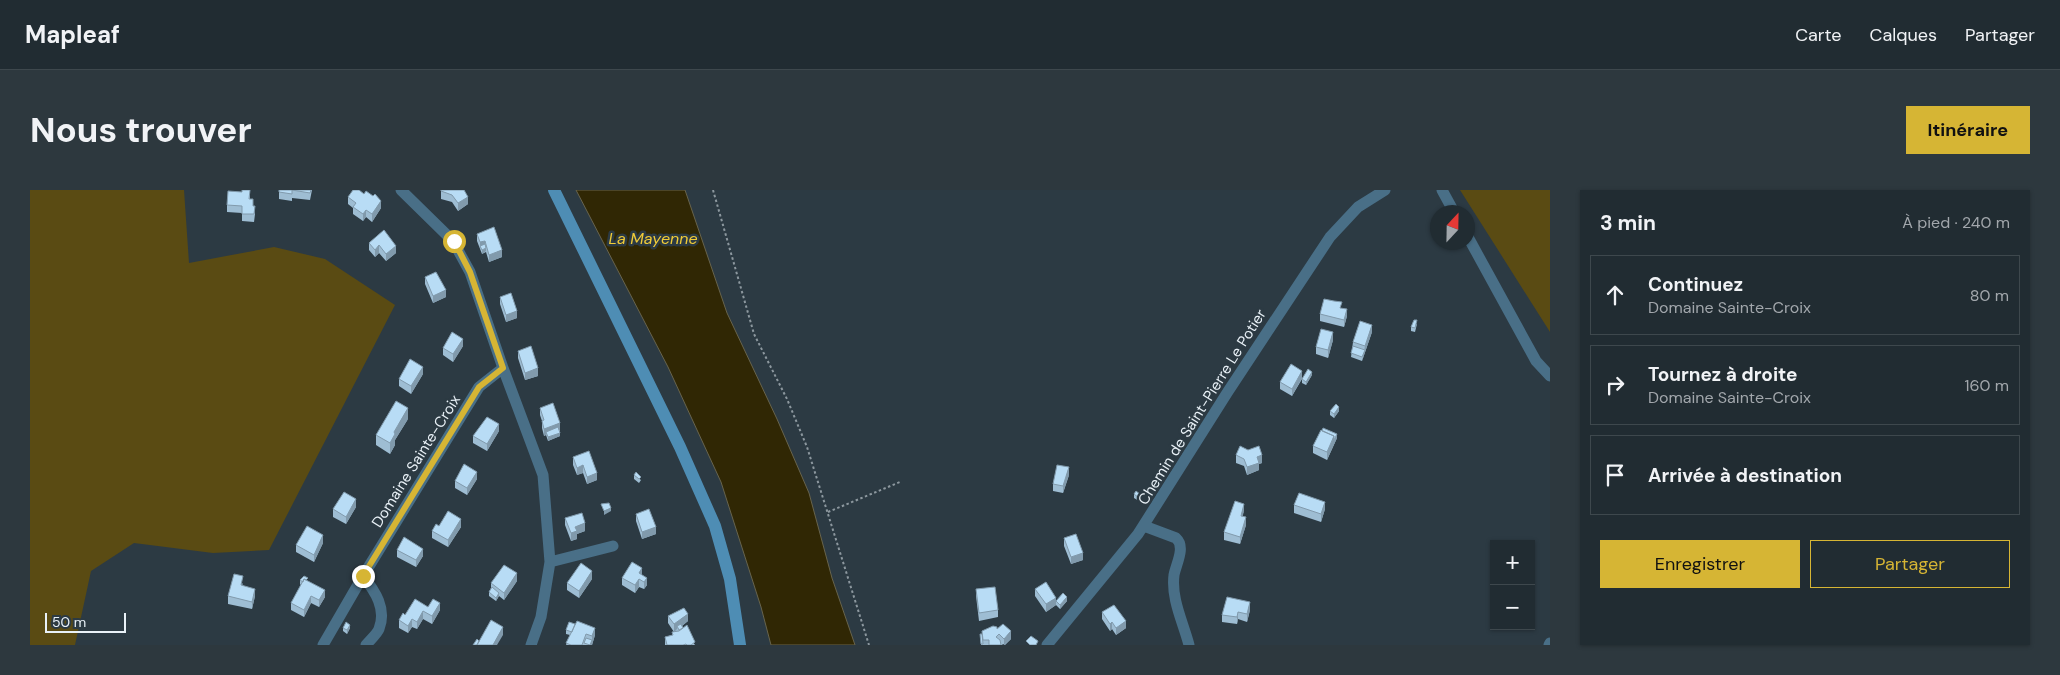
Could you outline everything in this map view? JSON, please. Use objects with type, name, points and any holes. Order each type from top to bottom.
[{"type":"main road","points":[[554,190],[680,447],[715,526],[730,578],[740,645]]},
{"type":"street","points":[[401,190],[454,241],[470,272],[543,475],[550,562],[541,617],[531,645]]},
{"type":"street","name":"Chemin de Saint-Pierre Le Potier","points":[[1047,645],[1114,566],[1144,526],[1227,393],[1330,237],[1358,208],[1385,190]]},
{"type":"street","points":[[1442,190],[1450,205]]},
{"type":"street","points":[[1475,250],[1536,361],[1550,376]]},
{"type":"street","name":"Domaine Sainte-Croix","points":[[323,645],[479,387],[503,368]]},
{"type":"street","points":[[1144,526],[1180,541],[1181,547],[1174,577],[1176,604],[1189,645]]},
{"type":"street","points":[[550,562],[612,546]]},
{"type":"street","points":[[363,576],[372,588],[381,606],[379,629],[366,645]]},
{"type":"path","points":[[713,190],[754,334],[787,399],[807,447],[868,645]]},
{"type":"path","points":[[828,512],[900,482]]},
{"type":"shaded area","points":[[30,190],[184,190],[189,263],[274,247],[325,259],[395,305],[269,550],[213,553],[134,543],[91,571],[75,645],[30,645]]},
{"type":"shaded area","points":[[1460,190],[1550,190],[1550,332],[1475,214],[1475,205],[1470,205]]},
{"type":"water","name":"La Mayenne","points":[[576,190],[685,190],[727,313],[777,419],[809,493],[832,578],[855,645],[771,645],[761,607],[721,482],[668,367]]},
{"type":"building","points":[[242,190],[250,190],[249,199],[253,199],[253,206],[255,206],[254,214],[242,214],[242,206],[227,205],[228,191],[242,192]]},
{"type":"building","points":[[279,190],[292,190],[292,194],[279,192]]},
{"type":"building","points":[[292,190],[311,190],[310,193]]},
{"type":"building","points":[[353,190],[359,190],[364,194],[366,191],[373,196],[375,194],[381,201],[372,214],[366,210],[363,214],[353,207],[356,203],[348,197]]},
{"type":"building","points":[[441,190],[464,190],[468,197],[458,203],[452,195]]},
{"type":"building","points":[[494,227],[502,250],[489,255],[485,241],[480,242],[477,234]]},
{"type":"building","points":[[384,230],[396,246],[386,254],[379,245],[375,250],[369,243]]},
{"type":"building","points":[[485,244],[486,248],[482,250],[480,246]]},
{"type":"building","points":[[436,272],[446,290],[433,296],[425,277]]},
{"type":"building","points":[[511,293],[517,311],[506,315],[500,297]]},
{"type":"building","points":[[1324,299],[1342,302],[1340,308],[1347,309],[1344,320],[1320,314]]},
{"type":"building","points":[[1414,320],[1417,320],[1415,328],[1411,327]]},
{"type":"building","points":[[1360,321],[1372,325],[1365,346],[1353,342]]},
{"type":"building","points":[[1321,329],[1333,332],[1328,350],[1316,347]]},
{"type":"building","points":[[452,332],[463,339],[453,354],[443,348]]},
{"type":"building","points":[[531,346],[538,368],[525,373],[518,351]]},
{"type":"building","points":[[1353,346],[1365,350],[1362,357],[1351,353]]},
{"type":"building","points":[[410,359],[423,367],[411,386],[399,379]]},
{"type":"building","points":[[1291,364],[1302,371],[1292,389],[1280,382]]},
{"type":"building","points":[[1308,369],[1312,372],[1306,382],[1302,379]]},
{"type":"building","points":[[396,401],[408,408],[390,443],[376,435]]},
{"type":"building","points":[[553,403],[560,423],[544,429],[542,421],[544,420],[540,408]]},
{"type":"building","points":[[1336,404],[1339,407],[1334,414],[1330,411]]},
{"type":"building","points":[[487,417],[499,424],[487,444],[473,436]]},
{"type":"building","points":[[558,427],[560,433],[548,437],[546,432]]},
{"type":"building","points":[[1323,428],[1337,434],[1334,440],[1334,436],[1322,431]]},
{"type":"building","points":[[1321,430],[1334,436],[1327,452],[1313,446]]},
{"type":"building","points":[[1240,446],[1248,450],[1259,446],[1262,455],[1257,457],[1259,463],[1247,467],[1244,459],[1236,455]]},
{"type":"building","points":[[589,451],[597,473],[587,477],[583,465],[577,468],[573,457]]},
{"type":"building","points":[[464,464],[477,472],[467,488],[455,481]]},
{"type":"building","points":[[1057,465],[1069,467],[1063,486],[1053,484]]},
{"type":"building","points":[[636,472],[641,477],[639,479],[634,475]]},
{"type":"building","points":[[1136,491],[1141,495],[1139,498],[1134,494]]},
{"type":"building","points":[[344,492],[356,499],[346,517],[333,509]]},
{"type":"building","points":[[1299,493],[1325,502],[1321,514],[1294,505]]},
{"type":"building","points":[[1235,501],[1244,504],[1241,516],[1246,517],[1240,537],[1224,532]]},
{"type":"building","points":[[609,503],[611,508],[604,511],[601,504]]},
{"type":"building","points":[[649,509],[656,527],[642,532],[636,514]]},
{"type":"building","points":[[448,511],[461,519],[448,540],[432,531],[436,524],[439,526]]},
{"type":"building","points":[[582,513],[585,523],[575,527],[577,531],[571,533],[565,518]]},
{"type":"building","points":[[307,526],[323,535],[314,555],[296,545]]},
{"type":"building","points":[[1076,534],[1083,553],[1071,557],[1064,538]]},
{"type":"building","points":[[404,537],[423,549],[416,560],[397,550]]},
{"type":"building","points":[[632,562],[642,568],[639,573],[647,578],[644,582],[639,579],[635,585],[622,578]]},
{"type":"building","points":[[581,563],[592,571],[579,591],[567,583]]},
{"type":"building","points":[[504,565],[517,573],[504,593],[491,583]]},
{"type":"building","points":[[234,574],[243,576],[241,585],[255,589],[252,602],[228,596]]},
{"type":"building","points":[[304,576],[308,578],[304,579],[303,582],[300,580]]},
{"type":"building","points":[[304,579],[325,590],[319,600],[311,596],[304,610],[291,603]]},
{"type":"building","points":[[1046,582],[1056,598],[1046,604],[1035,589]]},
{"type":"building","points":[[492,587],[499,593],[496,598],[489,592]]},
{"type":"building","points":[[995,587],[998,610],[979,613],[976,589]]},
{"type":"building","points":[[1063,593],[1067,597],[1060,605],[1056,601]]},
{"type":"building","points":[[1227,597],[1250,602],[1247,614],[1238,612],[1237,617],[1222,615]]},
{"type":"building","points":[[415,599],[428,607],[433,599],[440,603],[432,616],[423,611],[417,622],[412,619],[408,626],[399,620],[403,613],[405,615]]},
{"type":"building","points":[[1114,605],[1126,621],[1116,628],[1112,622],[1110,624],[1102,612]]},
{"type":"building","points":[[684,608],[688,614],[674,624],[668,616]]},
{"type":"building","points":[[491,620],[503,627],[493,645],[477,645]]},
{"type":"building","points":[[577,621],[595,628],[592,636],[586,634],[582,645],[571,645],[566,643]]},
{"type":"building","points":[[346,622],[350,625],[347,630],[343,628]]},
{"type":"building","points":[[569,622],[575,624],[572,632],[566,630]]},
{"type":"building","points":[[681,624],[683,628],[679,630],[677,626]]},
{"type":"building","points":[[1003,624],[1011,631],[1004,639],[999,634],[996,637],[1000,640],[1001,645],[989,645],[989,640],[983,640],[982,631],[993,626],[997,627],[997,629]]},
{"type":"building","points":[[687,625],[695,642],[691,645],[667,645],[665,637],[673,635],[672,632],[679,631]]},
{"type":"building","points":[[980,634],[982,634],[983,644],[981,644]]},
{"type":"building","points":[[1031,636],[1038,641],[1036,645],[1030,645],[1026,641]]},
{"type":"building","points":[[586,638],[592,640],[590,645],[584,643]]},
{"type":"building","points":[[477,639],[479,641],[477,645],[473,645]]},
{"type":"route","points":[[363,576],[479,387],[503,368],[470,272],[454,241]]}]
